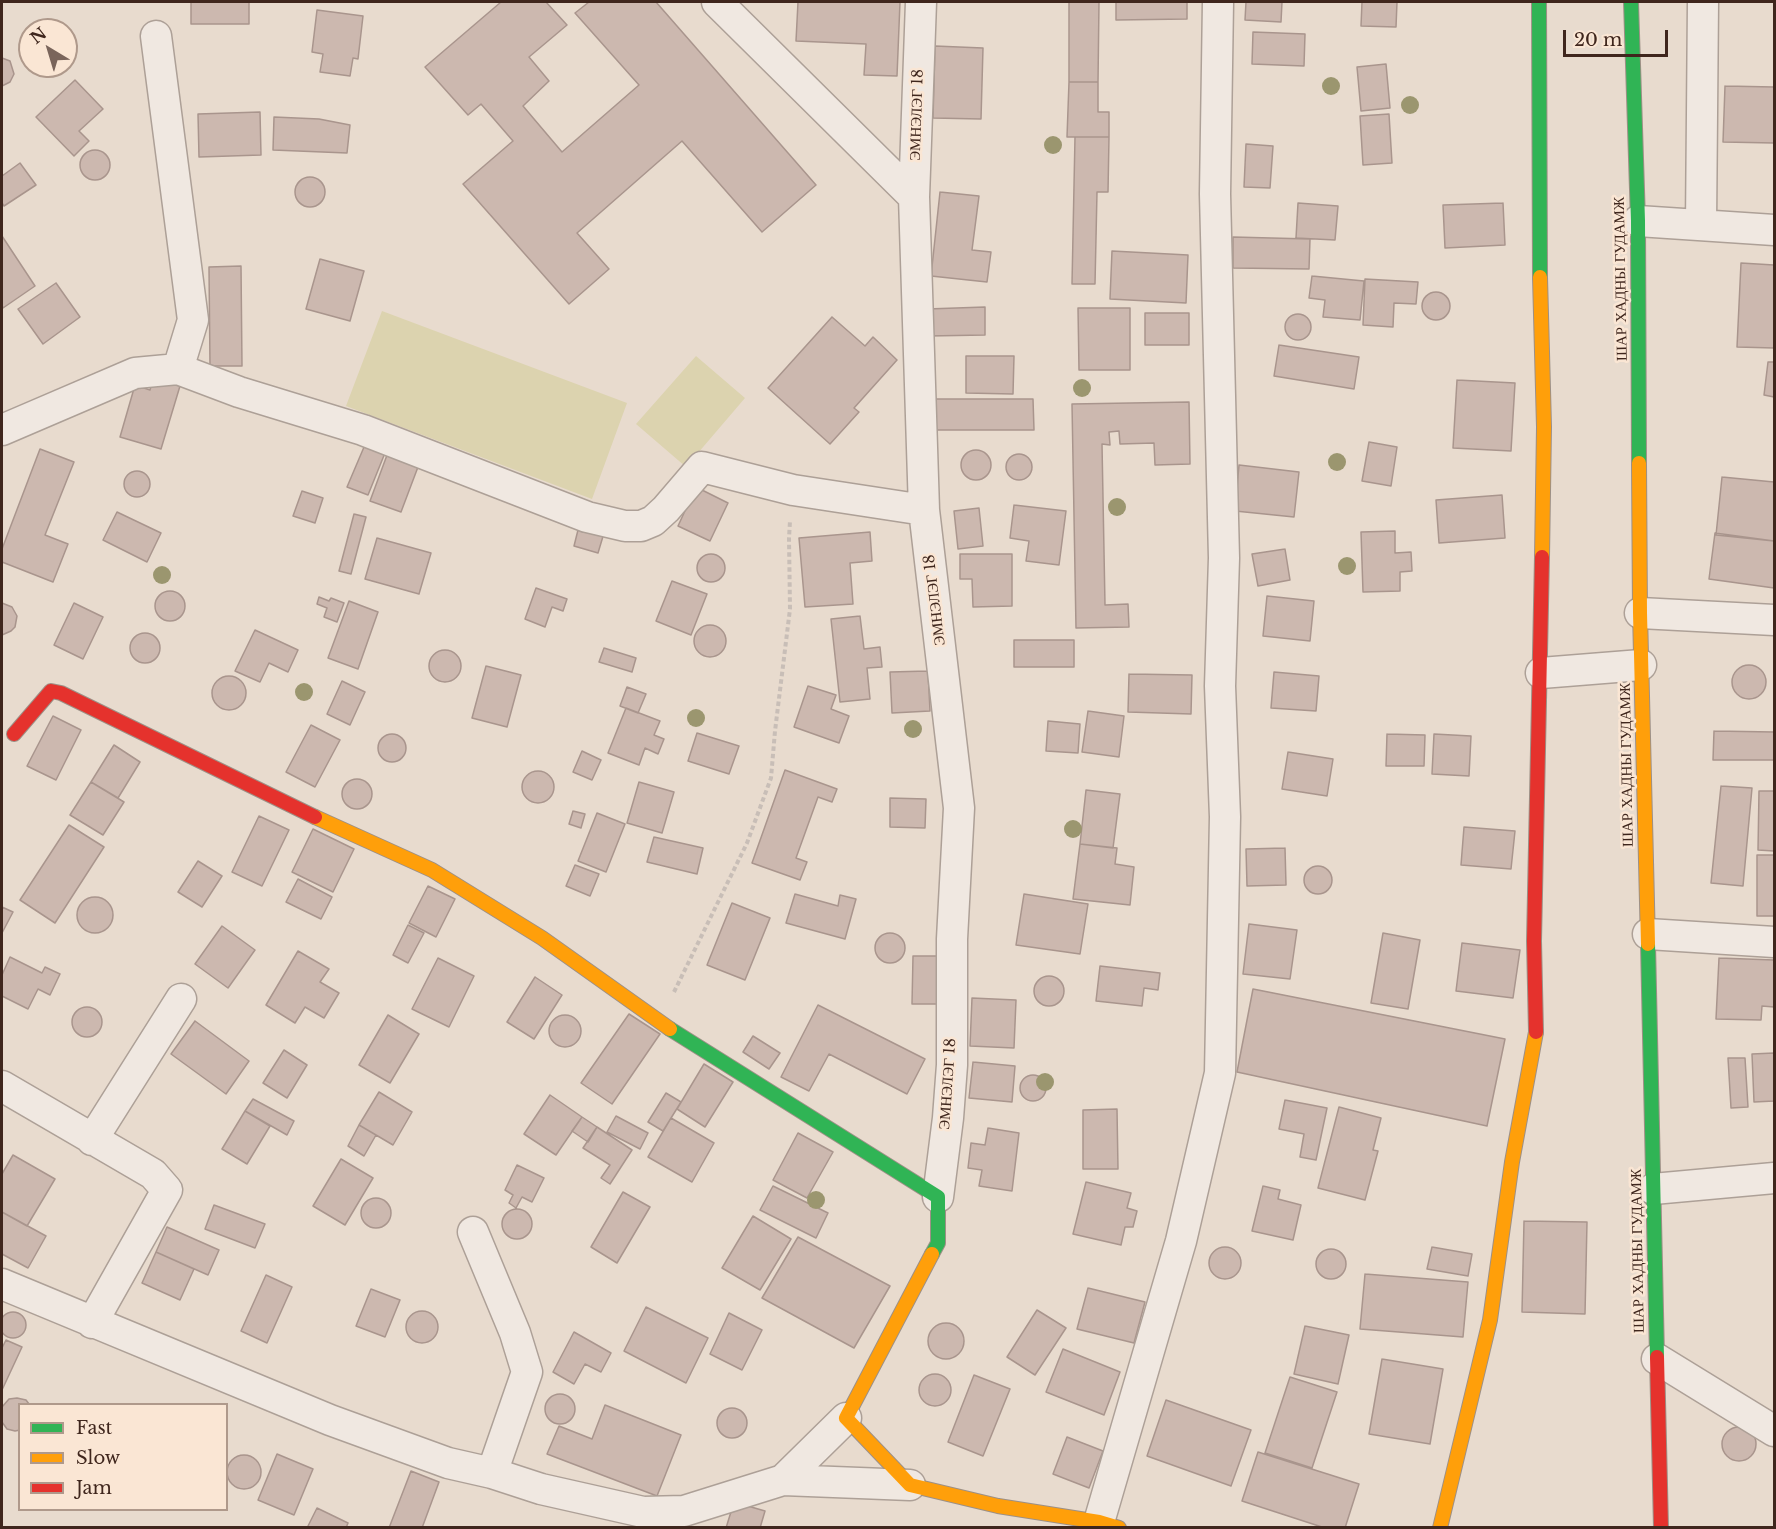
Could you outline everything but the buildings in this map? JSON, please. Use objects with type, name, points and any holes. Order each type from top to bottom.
[{"type":"street","points":[[717,2],[914,197]]},
{"type":"street","name":"ЭМНЭЛЭГ 18","points":[[921,2],[914,197],[924,510],[959,808],[952,939],[952,1065],[938,1197]]},
{"type":"street","points":[[2,1284],[330,1420],[448,1463],[492,1473],[541,1489],[643,1512],[684,1511],[783,1480],[910,1485],[998,1506],[1109,1525],[1181,1241],[1220,1073],[1226,817],[1220,687],[1224,558],[1215,194],[1218,2]]},
{"type":"street","points":[[1440,1527],[1490,1320],[1512,1162],[1536,1038],[1534,941],[1544,426],[1540,274],[1539,2]]},
{"type":"street","name":"ШАР ХАДНЫ ГУДАМЖ","points":[[1631,2],[1638,221],[1641,665],[1662,1527]]},
{"type":"street","points":[[1701,225],[1703,2]]},
{"type":"street","points":[[156,36],[194,320],[178,369]]},
{"type":"street","points":[[1638,221],[1774,230]]},
{"type":"street","points":[[2,430],[135,373],[178,369],[239,392],[363,430],[587,518],[625,526],[641,526],[652,521],[666,509],[702,467],[793,490],[924,510]]},
{"type":"street","points":[[1640,613],[1774,620]]},
{"type":"street","points":[[1541,673],[1641,665]]},
{"type":"street","points":[[6,737],[51,692],[61,693],[348,832],[432,870],[542,938],[659,1022],[938,1197],[938,1243],[846,1418],[783,1480]]},
{"type":"street","points":[[1648,934],[1774,942]]},
{"type":"street","points":[[92,1140],[181,999]]},
{"type":"street","points":[[2,1086],[153,1174],[167,1190],[92,1323]]},
{"type":"street","points":[[1653,1189],[1774,1178]]},
{"type":"street","points":[[473,1232],[528,1372],[492,1473]]},
{"type":"street","points":[[1657,1359],[1774,1431]]},
{"type":"street","points":[[846,1418],[910,1485]]},
{"type":"path","points":[[659,1022],[747,843],[771,778],[790,609],[789,538],[793,490]]},
{"type":"shaded area","points":[[382,311],[627,403],[592,499],[346,406]]},
{"type":"shaded area","points":[[696,356],[745,398],[686,467],[636,424]]},
{"type":"traffic: fast","points":[[1539,2],[1540,277]]},
{"type":"traffic: fast","points":[[1631,2],[1638,221],[1639,463]]},
{"type":"traffic: fast","points":[[1648,944],[1657,1357]]},
{"type":"traffic: fast","points":[[670,1029],[938,1197],[938,1243],[932,1254]]},
{"type":"traffic: slow","points":[[1540,277],[1544,427],[1542,557]]},
{"type":"traffic: slow","points":[[1639,463],[1640,613],[1648,944]]},
{"type":"traffic: slow","points":[[315,817],[432,870],[542,938],[670,1029]]},
{"type":"traffic: slow","points":[[1440,1528],[1490,1320],[1512,1162],[1536,1032]]},
{"type":"traffic: slow","points":[[932,1254],[846,1418],[910,1485],[998,1506],[1099,1522],[1119,1528]]},
{"type":"traffic: jam","points":[[1536,1032],[1534,941],[1542,557]]},
{"type":"traffic: jam","points":[[14,734],[51,691],[61,693],[315,817]]},
{"type":"traffic: jam","points":[[1657,1357],[1661,1528]]}]
